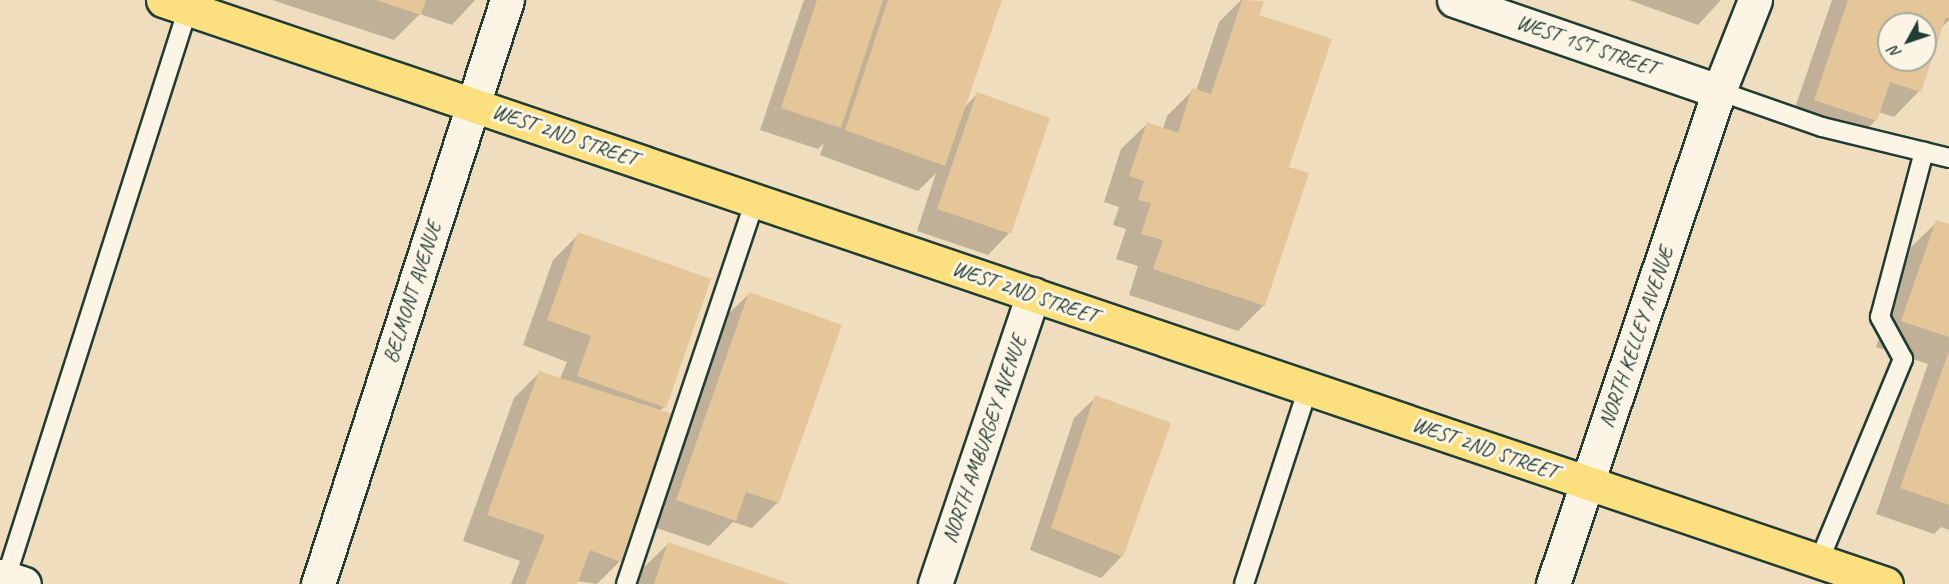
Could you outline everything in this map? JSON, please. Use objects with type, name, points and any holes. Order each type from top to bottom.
[{"type":"main road","name":"WEST 2ND STREET","points":[[176,4],[1886,584]]},
{"type":"street","name":"BELMONT AVENUE","points":[[318,584],[507,0]]},
{"type":"street","name":"WEST 1ST STREET","points":[[1454,0],[1719,91]]},
{"type":"street","name":"NORTH KELLEY AVENUE","points":[[1553,584],[1719,91],[1755,0]]},
{"type":"street","name":"NORTH AMBURGEY AVENUE","points":[[935,584],[1033,294]]},
{"type":"lane","points":[[8,580],[176,4]]},
{"type":"lane","points":[[1719,91],[1822,127],[1949,158]]},
{"type":"lane","points":[[1819,561],[1903,359],[1880,317],[1924,152]]},
{"type":"lane","points":[[626,584],[755,200]]},
{"type":"lane","points":[[1244,584],[1308,388]]},
{"type":"shaded area","points":[[0,0],[1949,0],[1949,584],[0,584]]},
{"type":"building","points":[[376,0],[426,0],[421,15]]},
{"type":"building","points":[[817,0],[883,0],[841,128],[781,108]]},
{"type":"building","points":[[888,0],[1002,0],[945,166],[845,130]]},
{"type":"building","points":[[1242,0],[1264,1],[1259,15],[1332,39],[1289,167],[1309,173],[1265,306],[1153,269],[1163,240],[1141,234],[1151,203],[1138,200],[1144,181],[1129,176],[1147,122],[1178,133],[1192,88],[1211,94]]},
{"type":"building","points":[[1848,0],[1949,0],[1949,19],[1946,17],[1937,44],[1937,12],[1877,12],[1877,72],[1928,72],[1921,92],[1890,82],[1877,121],[1814,100]]},
{"type":"building","points":[[977,92],[1050,118],[1011,234],[937,209]]},
{"type":"building","points":[[1936,220],[1949,224],[1949,337],[1901,321]]},
{"type":"building","points":[[578,232],[711,279],[666,408],[577,376],[591,336],[547,320]]},
{"type":"building","points":[[749,292],[842,325],[779,503],[746,492],[736,521],[676,500]]},
{"type":"building","points":[[1949,351],[1949,505],[1900,488]]},
{"type":"building","points":[[539,371],[673,414],[621,562],[590,550],[577,584],[525,584],[545,535],[487,515]]},
{"type":"building","points":[[1095,395],[1171,423],[1123,557],[1051,528]]},
{"type":"building","points":[[668,542],[790,584],[654,584]]}]
